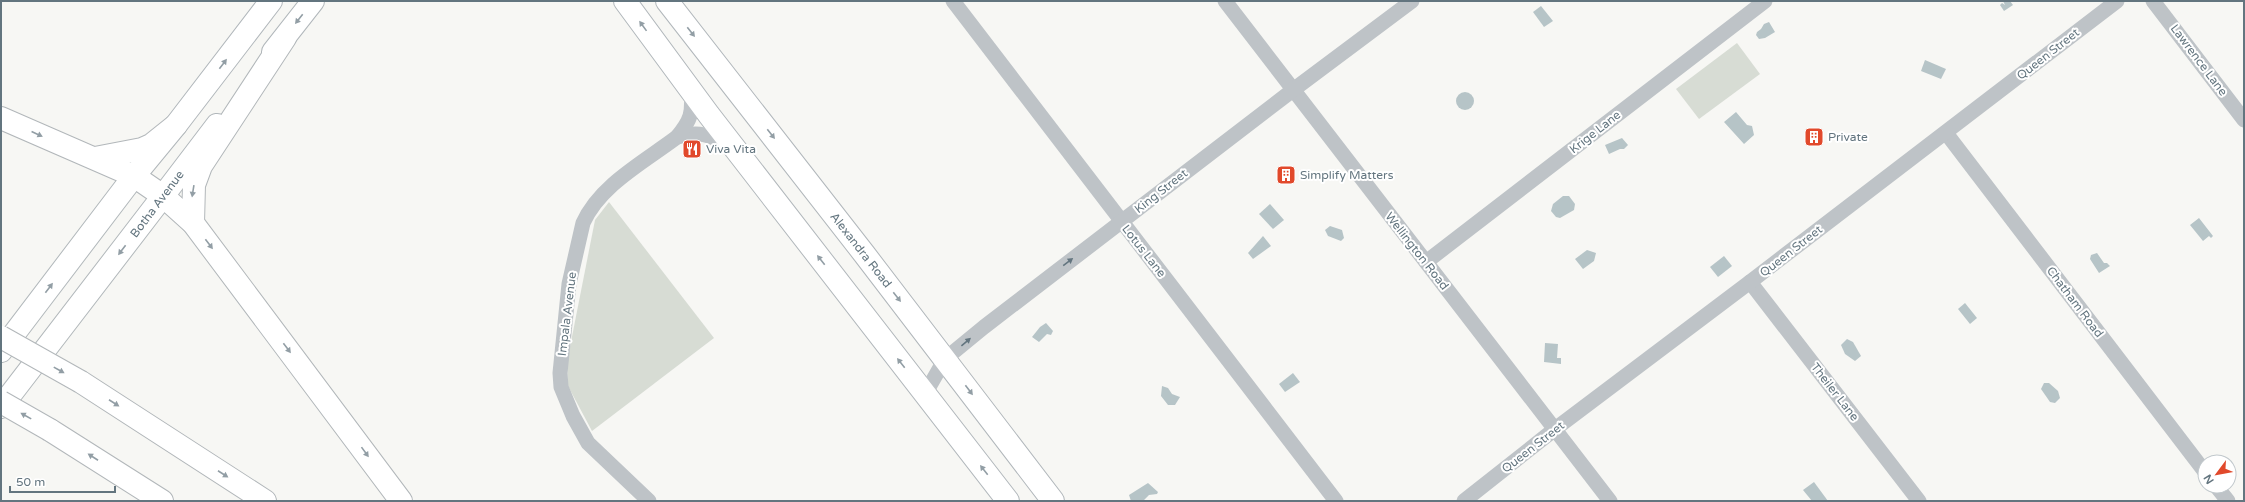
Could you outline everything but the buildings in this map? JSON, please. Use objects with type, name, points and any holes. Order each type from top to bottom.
[{"type":"main road","points":[[1,351],[134,176],[176,125],[271,1]]},
{"type":"main road","name":"Botha Avenue","points":[[1,407],[313,1]]},
{"type":"main road","points":[[625,1],[691,91],[1008,501]]},
{"type":"main road","name":"Alexandra Road","points":[[667,1],[945,359],[1053,501]]},
{"type":"main road","points":[[193,223],[194,185],[201,166],[285,38]]},
{"type":"main road","points":[[1,118],[134,176],[162,196],[193,223],[401,501]]},
{"type":"main road","points":[[95,158],[142,149],[176,125]]},
{"type":"main road","points":[[1,337],[81,382],[265,501]]},
{"type":"main road","points":[[1,402],[50,430],[162,501]]},
{"type":"street","name":"Lotus Lane","points":[[953,1],[1336,501]]},
{"type":"street","name":"Wellington Road","points":[[1225,1],[1610,501]]},
{"type":"street","name":"King Street","points":[[925,394],[945,359],[1293,90],[1412,1]]},
{"type":"street","name":"Krige Lane","points":[[1426,262],[1765,1]]},
{"type":"street","name":"Queen Street","points":[[1464,501],[1555,429],[1946,133],[2117,1]]},
{"type":"street","name":"Lawrence Lane","points":[[2153,1],[2244,120]]},
{"type":"street","name":"Impala Avenue","points":[[649,501],[588,443],[581,433],[561,387],[560,373],[569,284],[583,224],[587,214],[605,192],[677,137],[685,127],[692,113],[691,91]]},
{"type":"street","name":"Impala Avenue","points":[[677,137],[701,133],[710,135],[738,152]]},
{"type":"street","name":"Chatham Road","points":[[1946,133],[2197,462]]},
{"type":"street","name":"Theiler Lane","points":[[1750,282],[1919,501]]},
{"type":"shaded area","points":[[2003,1],[2010,1],[2013,5],[2004,11],[2000,5],[2002,3],[2005,5]]},
{"type":"shaded area","points":[[1541,6],[1553,21],[1544,27],[1533,12]]},
{"type":"shaded area","points":[[1769,22],[1775,32],[1765,38],[1759,39],[1756,35],[1757,32],[1764,24]]},
{"type":"shaded area","points":[[1737,43],[1760,74],[1699,119],[1676,89]]},
{"type":"shaded area","points":[[1925,60],[1946,69],[1941,79],[1921,71]]},
{"type":"shaded area","points":[[1465,92],[1471,95],[1474,101],[1471,107],[1465,110],[1459,107],[1456,101],[1459,95]]},
{"type":"shaded area","points":[[1736,112],[1747,125],[1752,126],[1754,135],[1744,144],[1724,122]]},
{"type":"shaded area","points":[[1622,138],[1628,145],[1624,149],[1620,149],[1609,154],[1605,145]]},
{"type":"shaded area","points":[[1563,196],[1569,196],[1575,204],[1574,210],[1560,218],[1556,217],[1551,211],[1553,204]]},
{"type":"shaded area","points":[[609,202],[714,338],[592,431],[568,386],[567,362],[595,220]]},
{"type":"shaded area","points":[[1270,204],[1284,220],[1273,229],[1259,214]]},
{"type":"shaded area","points":[[2199,218],[2213,236],[2211,238],[2209,236],[2203,241],[2190,225]]},
{"type":"shaded area","points":[[1330,226],[1342,230],[1344,238],[1341,241],[1328,236],[1325,230]]},
{"type":"shaded area","points":[[1263,236],[1271,246],[1253,259],[1248,253]]},
{"type":"shaded area","points":[[1587,250],[1596,253],[1594,261],[1583,269],[1575,259]]},
{"type":"shaded area","points":[[2097,253],[2104,263],[2107,263],[2110,266],[2099,273],[2090,259],[2091,255]]},
{"type":"shaded area","points":[[1724,256],[1732,266],[1718,277],[1710,267]]},
{"type":"shaded area","points":[[1965,303],[1977,318],[1970,324],[1958,309]]},
{"type":"shaded area","points":[[1046,323],[1053,331],[1051,335],[1047,334],[1039,342],[1032,337],[1040,327]]},
{"type":"shaded area","points":[[1847,339],[1853,342],[1861,356],[1855,361],[1845,354],[1841,345]]},
{"type":"shaded area","points":[[1545,343],[1558,344],[1557,358],[1561,358],[1561,364],[1544,362]]},
{"type":"shaded area","points":[[1293,373],[1300,382],[1285,392],[1279,384]]},
{"type":"shaded area","points":[[2044,383],[2049,383],[2058,391],[2060,398],[2055,403],[2050,402],[2041,389]]},
{"type":"shaded area","points":[[1162,386],[1168,388],[1172,394],[1180,397],[1175,405],[1168,405],[1161,396]]},
{"type":"shaded area","points":[[1814,482],[1828,501],[1812,501],[1803,490]]},
{"type":"shaded area","points":[[1148,483],[1158,492],[1157,494],[1149,495],[1143,501],[1131,501],[1129,495]]},
{"type":"place","name":"Private","points":[[1814,137]]},
{"type":"place","name":"Viva Vita","points":[[692,149]]},
{"type":"place","name":"Simplify Matters","points":[[1286,175]]}]
